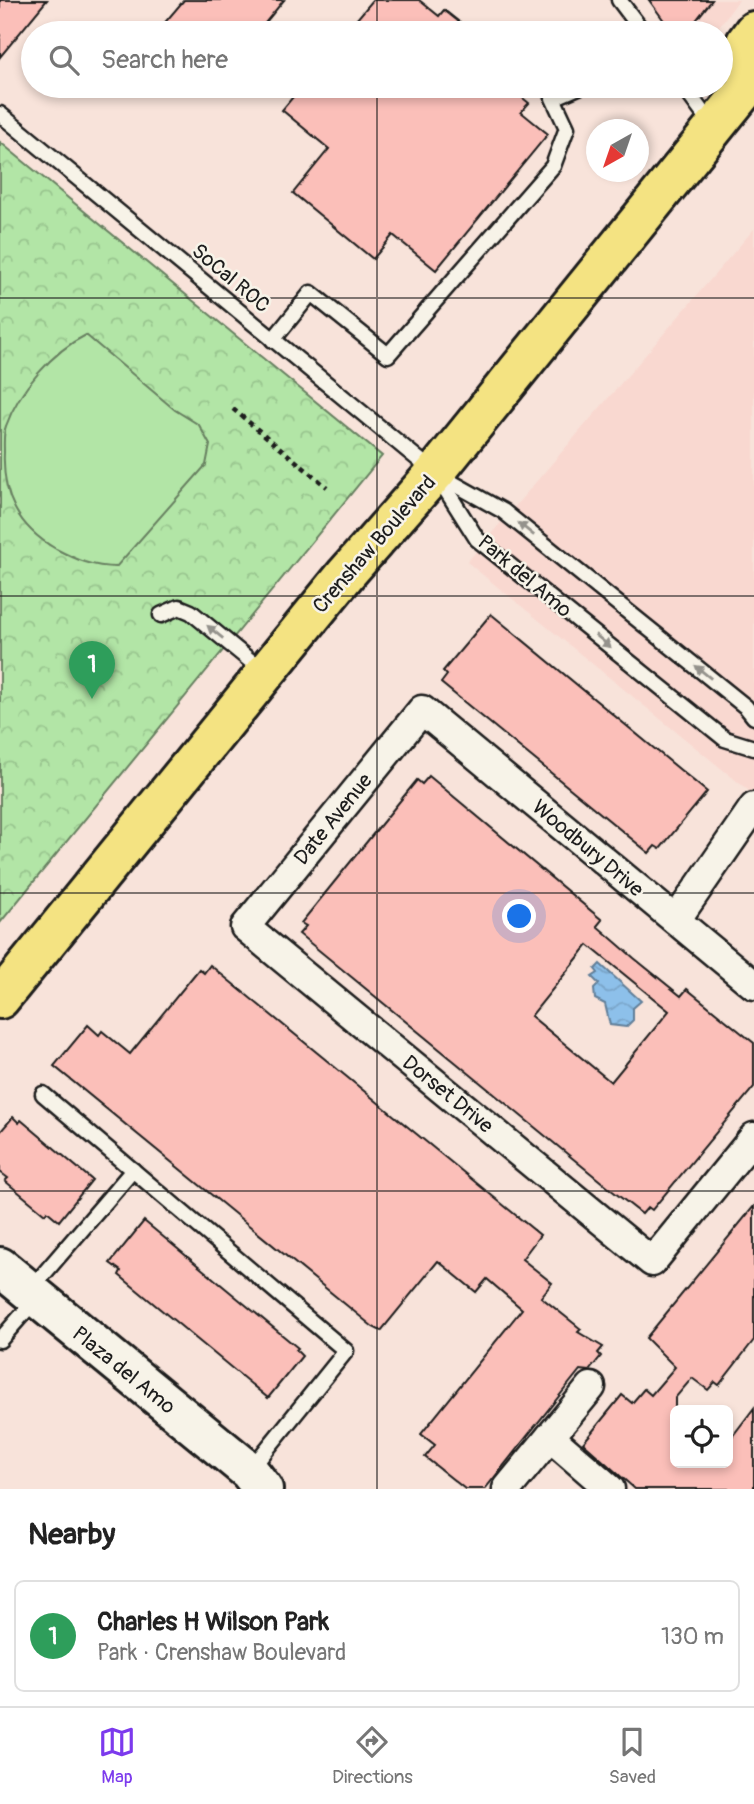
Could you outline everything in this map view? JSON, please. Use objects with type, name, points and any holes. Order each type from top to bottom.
[{"type":"main road","name":"Crenshaw Boulevard","points":[[8,983],[346,574],[435,473],[750,86],[746,42],[754,31]]},
{"type":"main road","name":"Plaza del Amo","points":[[0,1267],[256,1480],[295,1489]]},
{"type":"street","name":"Woodbury Drive","points":[[422,710],[754,985]]},
{"type":"street","name":"Date Avenue","points":[[245,927],[422,710]]},
{"type":"street","points":[[676,920],[754,807]]},
{"type":"street","name":"Dorset Drive","points":[[245,927],[652,1262],[754,1137]]},
{"type":"street","points":[[507,1489],[591,1387]]},
{"type":"street","points":[[551,1437],[610,1489]]},
{"type":"lane","points":[[619,0],[635,21]]},
{"type":"lane","points":[[273,340],[311,293],[388,355],[553,166],[567,128],[553,98]]},
{"type":"lane","points":[[691,98],[714,128]]},
{"type":"lane","name":"SoCal ROC","points":[[0,114],[435,473]]},
{"type":"lane","name":"Park del Amo","points":[[435,473],[503,511],[746,707],[754,717]]},
{"type":"lane","name":"Park del Amo","points":[[435,473],[477,539],[725,739],[754,748]]},
{"type":"lane","points":[[160,615],[179,607],[191,612],[265,673]]},
{"type":"lane","points":[[43,1094],[346,1351],[256,1480]]},
{"type":"lane","points":[[0,1340],[33,1294],[133,1170]]},
{"type":"path","points":[[233,409],[327,487]]},
{"type":"shaded area","points":[[652,0],[739,0],[723,21],[667,21]]},
{"type":"shaded area","points":[[754,229],[754,795],[467,562]]},
{"type":"green space","points":[[0,142],[382,456],[0,923]]},
{"type":"green space","points":[[86,335],[175,410],[199,425],[210,445],[206,465],[116,567],[100,566],[71,556],[56,549],[32,531],[15,509],[4,468],[5,429],[19,399],[49,362]]},
{"type":"water","points":[[600,964],[641,1001],[633,1008],[633,1020],[626,1027],[610,1025],[605,1004],[595,999],[594,989],[599,984],[592,977],[598,973],[595,969]]},
{"type":"building","points":[[0,0],[47,0],[30,21],[21,21],[21,32],[0,57]]},
{"type":"building","points":[[184,0],[284,0],[267,21],[166,21]]},
{"type":"building","points":[[373,0],[419,0],[439,16],[444,10],[458,21],[355,21]]},
{"type":"building","points":[[649,0],[712,0],[695,21],[664,21]]},
{"type":"building","points":[[292,98],[523,98],[529,103],[521,112],[548,134],[436,270],[393,235],[373,259],[293,193],[329,149],[282,110]]},
{"type":"building","points":[[491,614],[707,792],[660,849],[655,846],[649,853],[441,683],[447,675],[443,671]]},
{"type":"building","points":[[429,776],[602,920],[597,926],[634,958],[681,996],[687,989],[754,1043],[754,1087],[652,1210],[648,1207],[642,1214],[610,1189],[299,934],[306,926],[301,923],[417,780],[422,784]],"holes":[[[588,945],[669,1011],[611,1082],[531,1016]]]},
{"type":"building","points":[[210,965],[540,1235],[522,1259],[552,1283],[541,1297],[581,1329],[578,1332],[603,1347],[598,1353],[601,1356],[589,1371],[580,1370],[485,1489],[465,1489],[425,1457],[435,1445],[421,1434],[522,1309],[487,1279],[476,1292],[438,1261],[381,1331],[373,1327],[54,1066],[88,1025],[99,1035],[102,1031],[130,1054],[199,969],[204,973]]},
{"type":"building","points":[[13,1117],[19,1123],[21,1120],[92,1180],[59,1221],[47,1211],[45,1214],[5,1181],[8,1178],[0,1172],[0,1132]]},
{"type":"building","points":[[754,1206],[754,1340],[719,1385],[715,1382],[708,1390],[692,1378],[675,1398],[675,1405],[670,1405],[670,1468],[733,1468],[733,1435],[754,1408],[754,1489],[635,1489],[583,1443],[622,1395],[632,1403],[644,1389],[651,1395],[675,1367],[646,1338]]},
{"type":"building","points":[[144,1221],[298,1348],[296,1350],[302,1356],[268,1398],[119,1275],[121,1271],[110,1263]]},
{"type":"place","name":"Charles H Wilson Park","points":[[92,699]]}]
